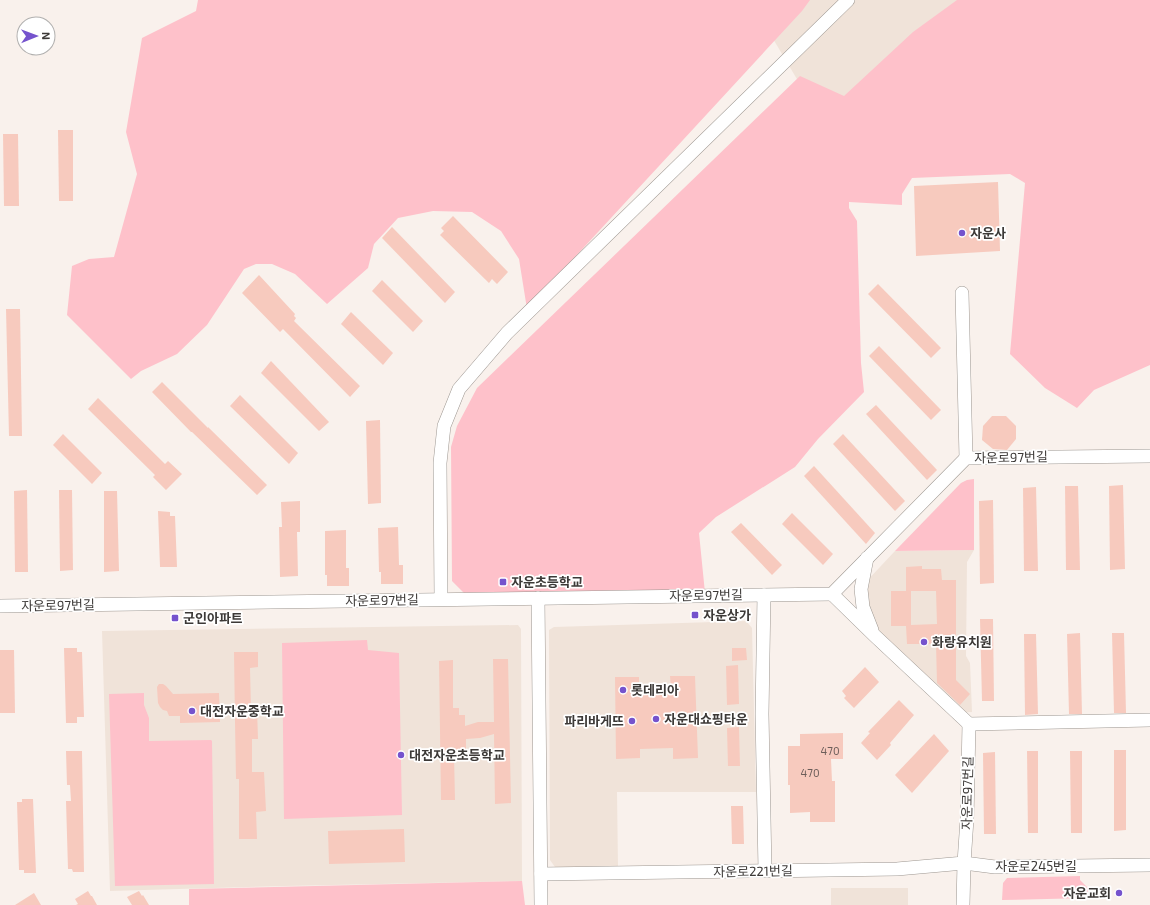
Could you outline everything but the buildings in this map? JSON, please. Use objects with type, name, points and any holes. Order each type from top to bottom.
[{"type":"street","points":[[441,599],[440,463],[444,426],[459,389],[507,333],[848,0]]},
{"type":"street","points":[[962,293],[966,458]]},
{"type":"street","name":"자운로97번길","points":[[0,606],[832,594],[966,458],[1150,456]]},
{"type":"street","points":[[867,558],[861,589],[863,607],[874,635]]},
{"type":"street","points":[[764,594],[762,714],[765,870]]},
{"type":"street","points":[[832,594],[969,724],[1150,720]]},
{"type":"street","points":[[538,598],[541,905]]},
{"type":"street","name":"자운로97번길","points":[[964,863],[967,819],[969,724]]},
{"type":"street","points":[[963,905],[964,863]]},
{"type":"street","name":"자운로221번길","points":[[541,874],[896,869],[964,863]]},
{"type":"street","name":"자운로245번길","points":[[964,863],[995,867],[1150,865]]},
{"type":"shaded area","points":[[198,0],[810,0],[802,11],[527,309],[519,259],[501,231],[472,212],[433,211],[398,218],[374,244],[368,268],[327,304],[295,274],[272,264],[256,264],[244,269],[207,325],[177,354],[141,371],[131,379],[67,315],[72,266],[89,259],[114,257],[137,174],[126,132],[142,38],[196,11]]},
{"type":"shaded area","points":[[750,0],[1150,0],[1150,15],[823,123]]},
{"type":"shaded area","points":[[957,0],[1150,0],[1150,365],[1094,390],[1077,408],[1045,388],[1010,354],[1025,183],[1010,174],[912,178],[902,194],[902,205],[849,202],[849,208],[857,221],[861,363],[864,392],[818,439],[795,467],[716,517],[699,533],[705,593],[464,593],[452,581],[451,447],[457,426],[477,388],[800,76],[844,96],[913,32]]},
{"type":"shaded area","points":[[974,479],[974,550],[895,551],[961,483]]},
{"type":"shaded area","name":"화랑유치원","points":[[974,550],[967,562],[966,656],[970,663],[972,712],[956,713],[867,628],[865,583],[895,551]]},
{"type":"shaded area","points":[[746,621],[752,628],[756,792],[617,792],[618,867],[555,867],[550,860],[549,630],[554,627]]},
{"type":"shaded area","points":[[518,625],[521,629],[522,881],[110,891],[102,631]]},
{"type":"shaded area","points":[[367,640],[368,650],[399,653],[402,815],[284,819],[282,643]]},
{"type":"shaded area","points":[[144,693],[144,705],[149,718],[149,741],[212,741],[214,884],[115,886],[109,694]]},
{"type":"shaded area","points":[[1080,876],[1080,880],[1088,888],[1088,898],[1002,900],[1003,883],[1007,878]]},
{"type":"shaded area","points":[[522,881],[525,905],[189,905],[189,889]]},
{"type":"shaded area","points":[[831,888],[908,888],[908,905],[831,905]]},
{"type":"place","name":"자운사","points":[[962,233]]},
{"type":"place","name":"자운초등학교","points":[[503,582]]},
{"type":"place","name":"자운상가","points":[[695,615]]},
{"type":"place","name":"군인아파트","points":[[175,618]]},
{"type":"place","name":"화랑유치원","points":[[924,642]]},
{"type":"place","name":"롯데리아","points":[[623,690]]},
{"type":"place","name":"대전자운중학교","points":[[192,711]]},
{"type":"place","name":"자운대쇼핑타운","points":[[656,719]]},
{"type":"place","name":"파리바게뜨","points":[[632,721]]},
{"type":"place","name":"대전자운초등학교","points":[[401,755]]},
{"type":"place","name":"자운교회","points":[[1119,893]]}]
